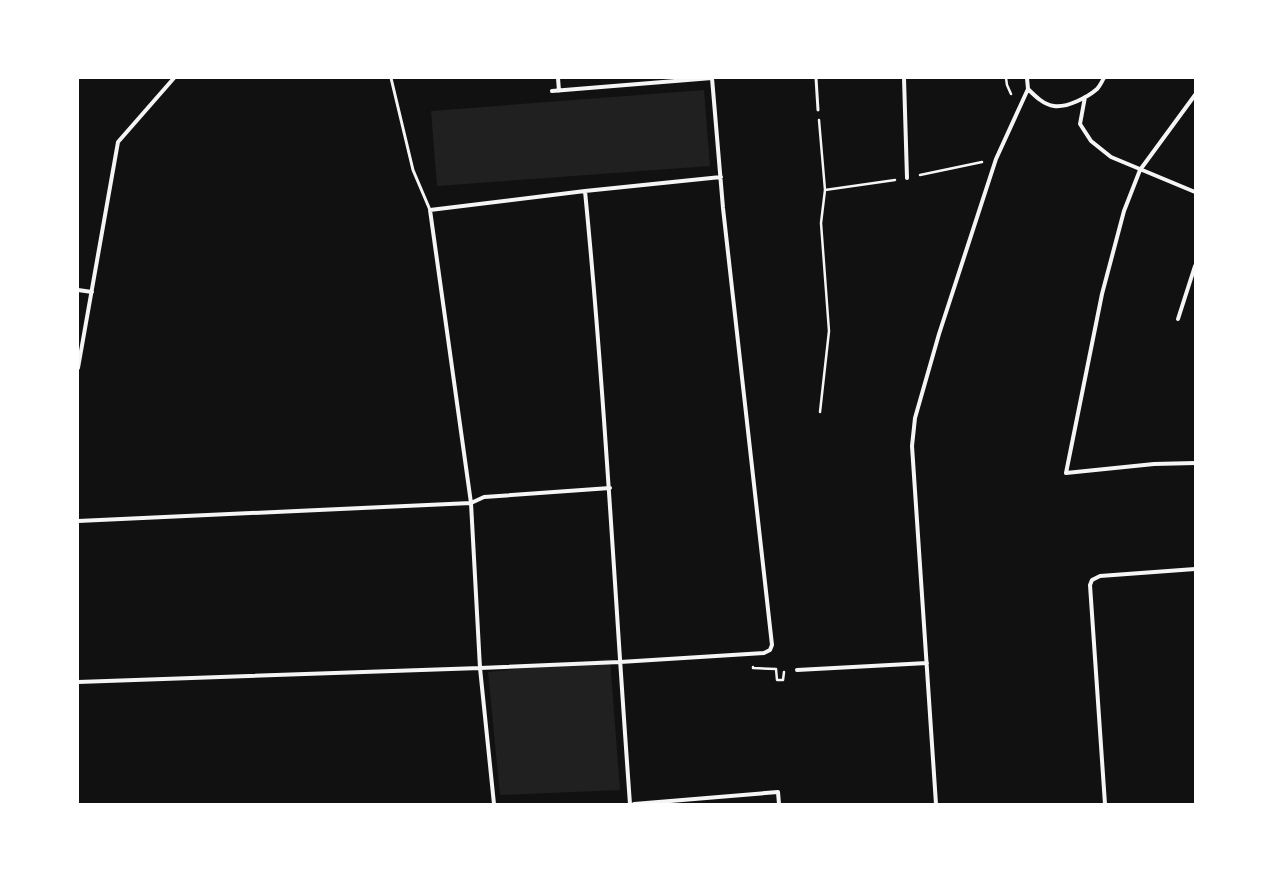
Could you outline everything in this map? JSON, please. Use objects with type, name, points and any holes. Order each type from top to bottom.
[{"type":"street","points":[[78,368],[118,142],[174,78]]},
{"type":"street","points":[[558,78],[559,91]]},
{"type":"street","points":[[78,682],[620,662],[752,654],[764,653],[770,650],[772,645],[721,177],[712,78],[552,91]]},
{"type":"street","points":[[904,78],[907,178]]},
{"type":"street","points":[[936,804],[912,446],[915,418],[938,334],[996,159],[1028,89],[1027,78]]},
{"type":"street","points":[[1028,89],[1041,101],[1054,106],[1065,105],[1079,101],[1085,97],[1097,88],[1104,78]]},
{"type":"street","points":[[1195,95],[1140,170],[1124,211],[1102,294],[1066,473],[1154,464],[1195,463]]},
{"type":"street","points":[[1085,97],[1080,124],[1091,141],[1111,157],[1195,192]]},
{"type":"street","points":[[494,804],[480,668],[471,503],[430,210],[585,191],[721,177]]},
{"type":"street","points":[[585,191],[610,488],[630,804]]},
{"type":"street","points":[[1178,319],[1195,266]]},
{"type":"street","points":[[78,290],[92,292]]},
{"type":"street","points":[[78,521],[471,503],[484,497],[610,488]]},
{"type":"street","points":[[1105,804],[1090,585],[1092,580],[1100,576],[1195,569]]},
{"type":"street","points":[[797,670],[927,664]]},
{"type":"street","points":[[634,804],[778,792],[779,804]]},
{"type":"lane","points":[[391,78],[413,170],[430,210]]},
{"type":"lane","points":[[816,78],[818,110]]},
{"type":"path","points":[[818,110],[825,190],[821,223],[829,330],[820,412]]},
{"type":"path","points":[[752,654],[753,668],[776,669],[777,680],[783,680],[784,669],[797,670]]},
{"type":"shaded area","points":[[704,90],[710,166],[437,186],[431,111]]},
{"type":"shaded area","points":[[610,659],[620,790],[500,795],[488,672]]}]
